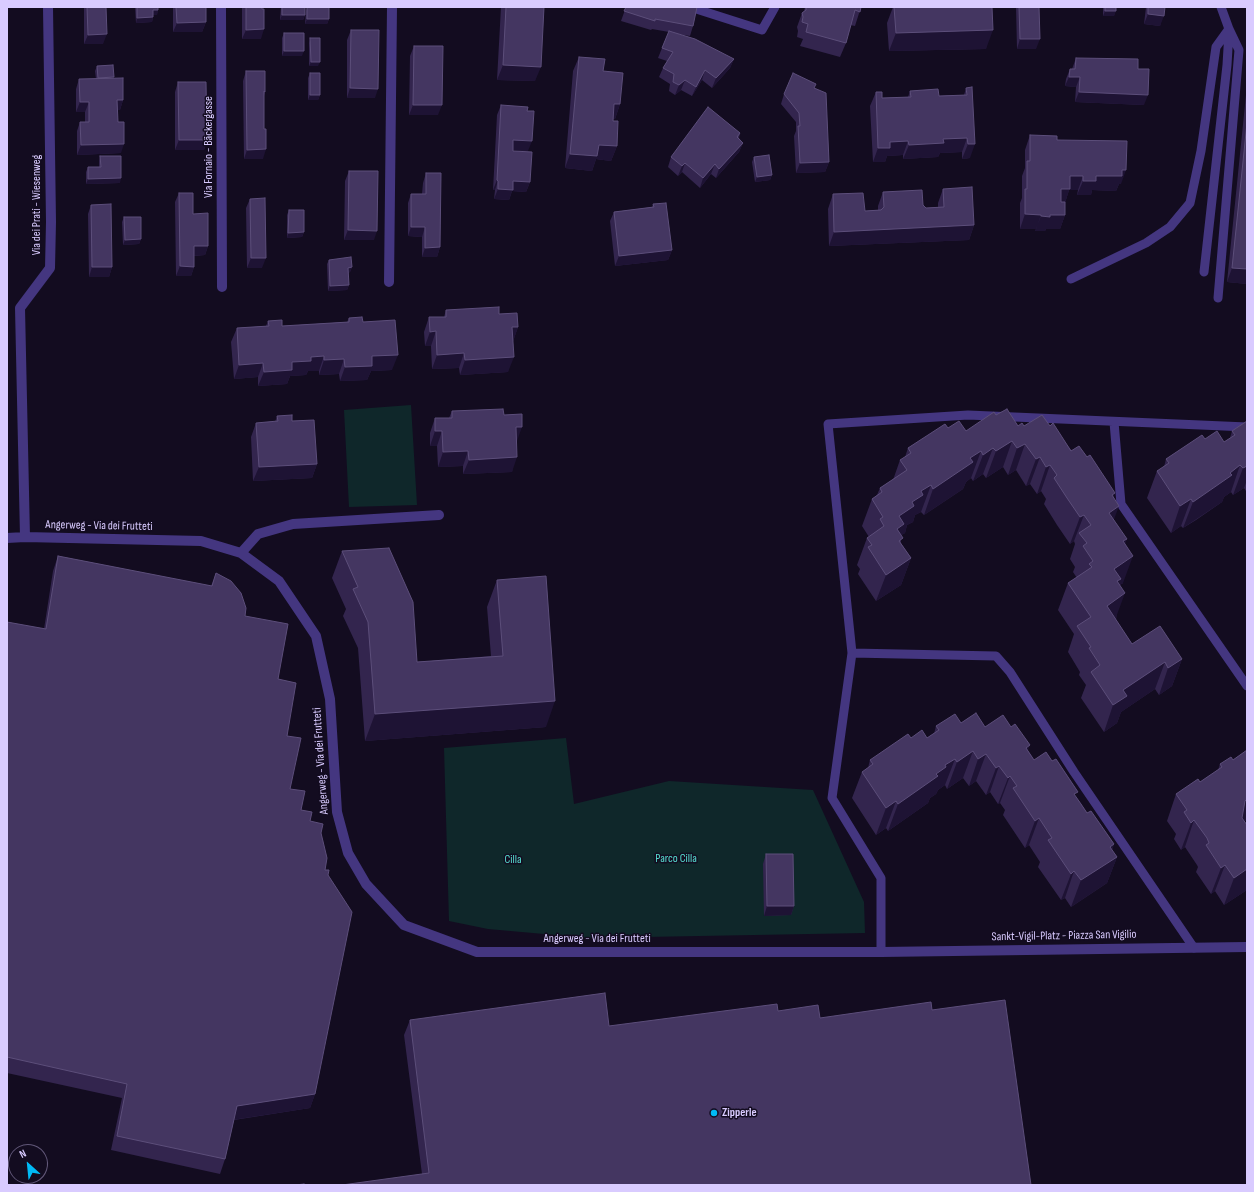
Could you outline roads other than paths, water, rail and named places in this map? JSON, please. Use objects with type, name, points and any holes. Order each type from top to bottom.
[{"type":"street","name":"Via dei Prati - Wiesenweg","points":[[25,538],[20,308],[50,268],[51,222],[48,7]]},
{"type":"street","name":"Via Fornaio - Bäckergasse","points":[[221,7],[222,287]]},
{"type":"street","points":[[389,282],[392,7]]},
{"type":"street","points":[[241,553],[258,534],[293,524],[439,515]]},
{"type":"street","name":"Angerweg - Via dei Frutteti","points":[[7,538],[202,541],[241,553],[279,581],[316,636],[330,699],[337,812],[348,853],[366,884],[404,925],[477,952],[880,952]]},
{"type":"street","name":"Sankt-Vigil-Platz - Piazza San Vigilio","points":[[880,952],[1247,947]]},
{"type":"lane","points":[[690,7],[762,30],[775,7]]},
{"type":"lane","points":[[1218,298],[1239,50],[1229,30],[1221,7]]},
{"type":"lane","points":[[1204,272],[1226,72],[1229,30]]},
{"type":"lane","points":[[1071,279],[1146,243],[1170,227],[1190,203],[1201,151],[1216,47],[1229,30]]},
{"type":"lane","points":[[880,952],[881,878],[832,798],[852,654],[828,424],[968,416],[1247,427]]},
{"type":"lane","points":[[1114,422],[1121,504],[1247,686]]},
{"type":"lane","points":[[852,654],[996,656],[1010,672],[1074,772],[1194,948]]},
{"type":"place","name":"Zipperle","points":[[714,1113]]},
{"type":"park label","name":"Parco Cilla","points":[[676,859]]},
{"type":"park label","name":"Cilla","points":[[513,860]]}]
